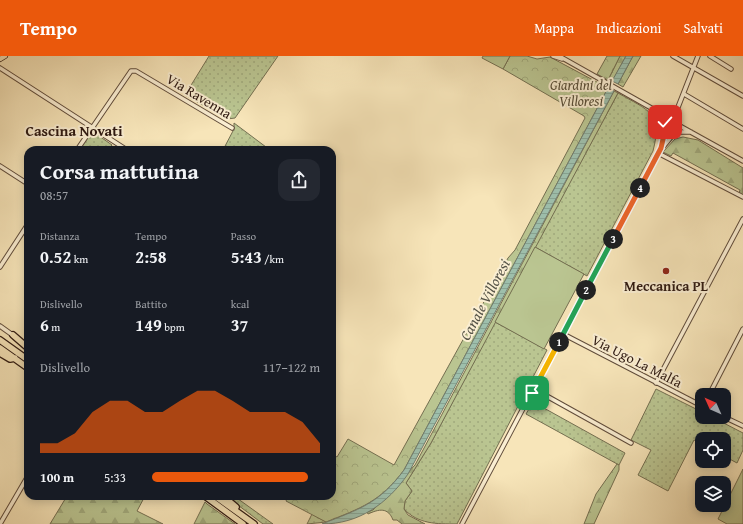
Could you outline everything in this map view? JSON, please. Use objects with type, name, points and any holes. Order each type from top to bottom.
[{"type":"highway","points":[[13,336],[24,345]]},
{"type":"highway","points":[[0,340],[24,357]]},
{"type":"highway","points":[[0,348],[24,365]]},
{"type":"highway","points":[[0,353],[10,359],[15,358]]},
{"type":"highway","points":[[210,500],[243,524]]},
{"type":"highway","points":[[221,500],[255,524]]},
{"type":"highway","points":[[228,500],[255,524]]},
{"type":"main road","points":[[0,59],[5,56]]},
{"type":"street","points":[[553,56],[566,61],[610,84],[668,119],[673,120],[678,125],[694,132],[743,161]]},
{"type":"street","points":[[559,56],[566,61]]},
{"type":"street","points":[[673,56],[743,96]]},
{"type":"street","points":[[673,120],[698,56]]},
{"type":"street","points":[[710,56],[732,69]]},
{"type":"street","points":[[0,68],[121,146]]},
{"type":"street","name":"Via Ravenna","points":[[80,146],[129,73],[136,71],[232,128]]},
{"type":"street","points":[[684,94],[743,129]]},
{"type":"street","points":[[653,109],[664,124],[661,148]]},
{"type":"street","points":[[664,124],[668,119]]},
{"type":"street","points":[[462,524],[658,153],[674,133],[678,125]]},
{"type":"street","points":[[664,131],[668,134],[694,132]]},
{"type":"street","points":[[658,153],[743,197]]},
{"type":"street","points":[[0,166],[24,181]]},
{"type":"street","points":[[656,383],[743,219]]},
{"type":"street","points":[[0,267],[24,230]]},
{"type":"street","points":[[0,326],[24,343]]},
{"type":"street","points":[[713,388],[743,330]]},
{"type":"street","name":"Via Ugo La Malfa","points":[[563,334],[695,402]]},
{"type":"street","points":[[534,389],[631,443]]},
{"type":"street","points":[[731,420],[743,426]]},
{"type":"street","points":[[0,524],[24,483]]},
{"type":"green space","points":[[209,56],[278,56],[235,118],[227,119],[185,95]]},
{"type":"green space","points":[[483,56],[510,56],[503,69],[482,58]]},
{"type":"green space","name":"Giardini del Villoresi","points":[[510,56],[527,56],[537,59],[550,57],[608,88],[404,470],[387,490],[369,503],[326,522],[286,500],[336,500],[336,456],[348,439],[394,465],[508,258],[515,250],[585,118],[584,116],[503,69]]},
{"type":"green space","points":[[607,56],[620,56],[608,80],[597,74]]},
{"type":"green space","points":[[620,56],[626,56],[612,82],[608,80]]},
{"type":"green space","points":[[633,56],[641,56],[623,87],[618,84]]},
{"type":"green space","points":[[614,91],[618,93],[431,443],[406,483],[412,491],[405,501],[404,509],[408,515],[425,524],[402,524],[397,520],[393,520],[389,513],[383,510],[368,514],[367,512],[373,510],[415,465]]},
{"type":"green space","points":[[618,93],[638,104],[651,114],[656,128],[656,138],[653,151],[587,276],[535,247]]},
{"type":"green space","points":[[234,123],[265,146],[225,146],[234,129]]},
{"type":"green space","points":[[92,131],[112,145],[111,146],[82,146]]},
{"type":"green space","points":[[683,137],[698,140],[743,168],[743,195],[739,193],[740,190],[673,153],[671,156],[663,152],[675,139]]},
{"type":"green space","points":[[535,247],[584,274],[544,349],[495,322]]},
{"type":"green space","points":[[495,322],[547,350],[457,524],[428,522],[415,518],[404,509],[405,501],[412,491],[406,483],[431,443]]},
{"type":"green space","points":[[656,389],[695,408],[695,424],[726,424],[743,433],[743,450],[737,463],[731,460],[731,432],[695,432],[695,440],[668,491],[638,475],[651,450],[631,440]]},
{"type":"green space","points":[[533,402],[625,453],[619,465],[526,414]]},
{"type":"green space","points":[[617,464],[619,465],[619,470],[594,524],[584,524],[596,494]]},
{"type":"green space","points":[[743,469],[743,524],[727,524],[718,519],[722,512],[731,512],[731,493]]},
{"type":"green space","points":[[65,500],[143,500],[137,511],[163,524],[50,524]]},
{"type":"green space","points":[[231,500],[240,500],[273,524],[263,524]]},
{"type":"green space","points":[[205,502],[207,504],[235,524],[194,524]]},
{"type":"green space","points":[[312,514],[326,522],[307,524]]},
{"type":"shaded area","points":[[626,56],[633,56],[618,84],[612,81]]},
{"type":"shaded area","points":[[608,88],[614,91],[408,474],[391,494],[371,510],[348,520],[322,524],[368,504],[386,491],[404,470]]},
{"type":"place","name":"Meccanica PL","points":[[666,271]]},
{"type":"district","name":"Cascina Novati","points":[[74,131]]},
{"type":"route","points":[[532,393],[661,148],[664,131],[663,126],[665,122]]},
{"type":"water label","name":"Canale Villoresi","points":[[485,300]]}]
